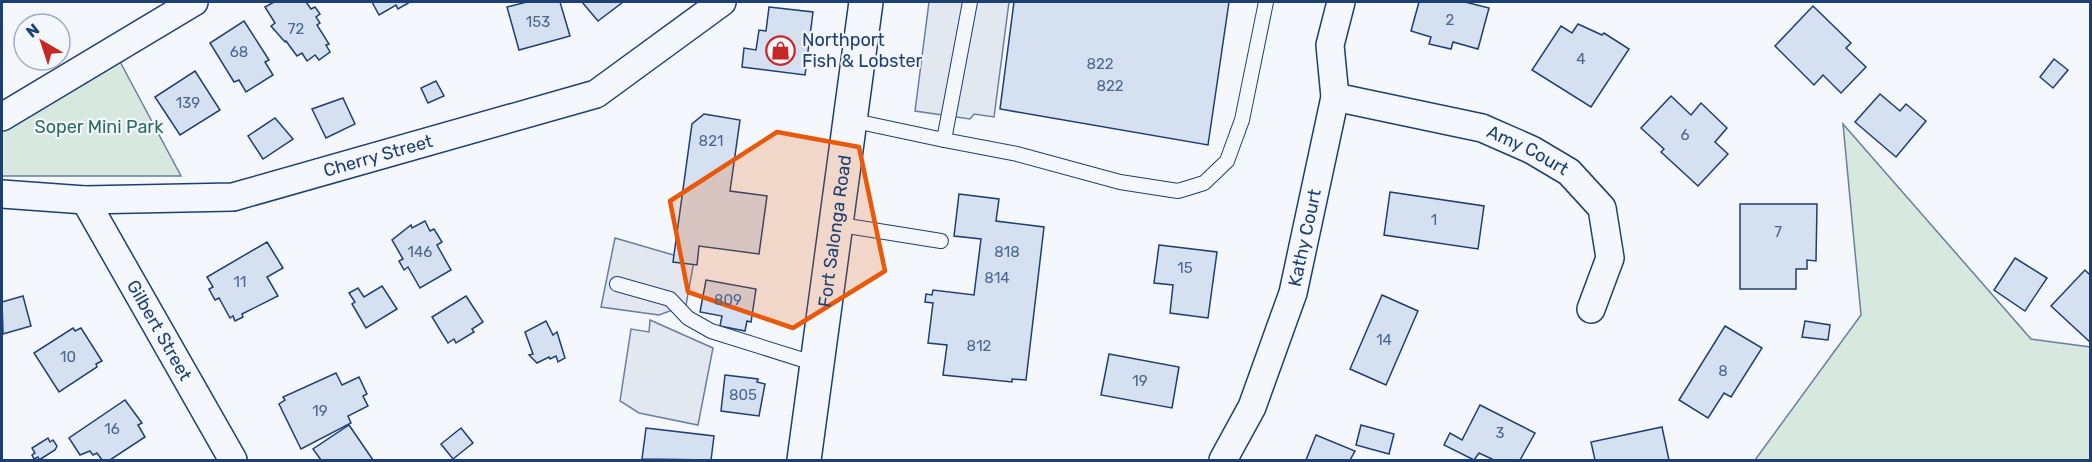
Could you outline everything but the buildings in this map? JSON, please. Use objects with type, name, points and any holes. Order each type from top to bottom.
[{"type":"main road","name":"Fort Salonga Road","points":[[804,460],[866,2]]},
{"type":"street","points":[[2,117],[194,2]]},
{"type":"street","name":"Cherry Street","points":[[2,194],[84,200],[234,197],[596,94],[722,2]]},
{"type":"street","name":"Kathy Court","points":[[1223,460],[1252,407],[1293,293],[1335,97],[1330,45],[1341,2]]},
{"type":"street","name":"Amy Court","points":[[1335,97],[1482,128],[1532,150],[1569,172],[1602,208],[1610,258],[1591,309]]},
{"type":"street","name":"Gilbert Street","points":[[84,200],[233,460]]},
{"type":"lane","points":[[944,141],[970,2]]},
{"type":"lane","points":[[850,120],[944,141],[1017,154],[1120,182],[1178,191],[1204,183],[1227,161],[1242,120],[1266,2]]},
{"type":"lane","points":[[835,224],[941,241]]},
{"type":"lane","points":[[617,284],[670,299],[688,318],[711,331],[816,364]]},
{"type":"highlighted area","points":[[777,132],[859,147],[885,271],[793,328],[688,292],[670,201]]},
{"type":"green space","name":"Soper Mini Park","points":[[117,56],[181,176],[2,176],[2,130]]},
{"type":"green space","points":[[1843,124],[2031,339],[2090,347],[2090,460],[1755,460],[1861,315]]},
{"type":"shaded area","points":[[929,2],[1009,2],[994,117],[974,114],[970,119],[915,111]]},
{"type":"shaded area","points":[[615,238],[694,261],[686,305],[659,315],[601,307]]},
{"type":"shaded area","points":[[650,320],[713,348],[698,425],[639,413],[620,401],[631,329],[649,332]]},
{"type":"place","name":"Northport Fish & Lobster","points":[[781,50]]}]
